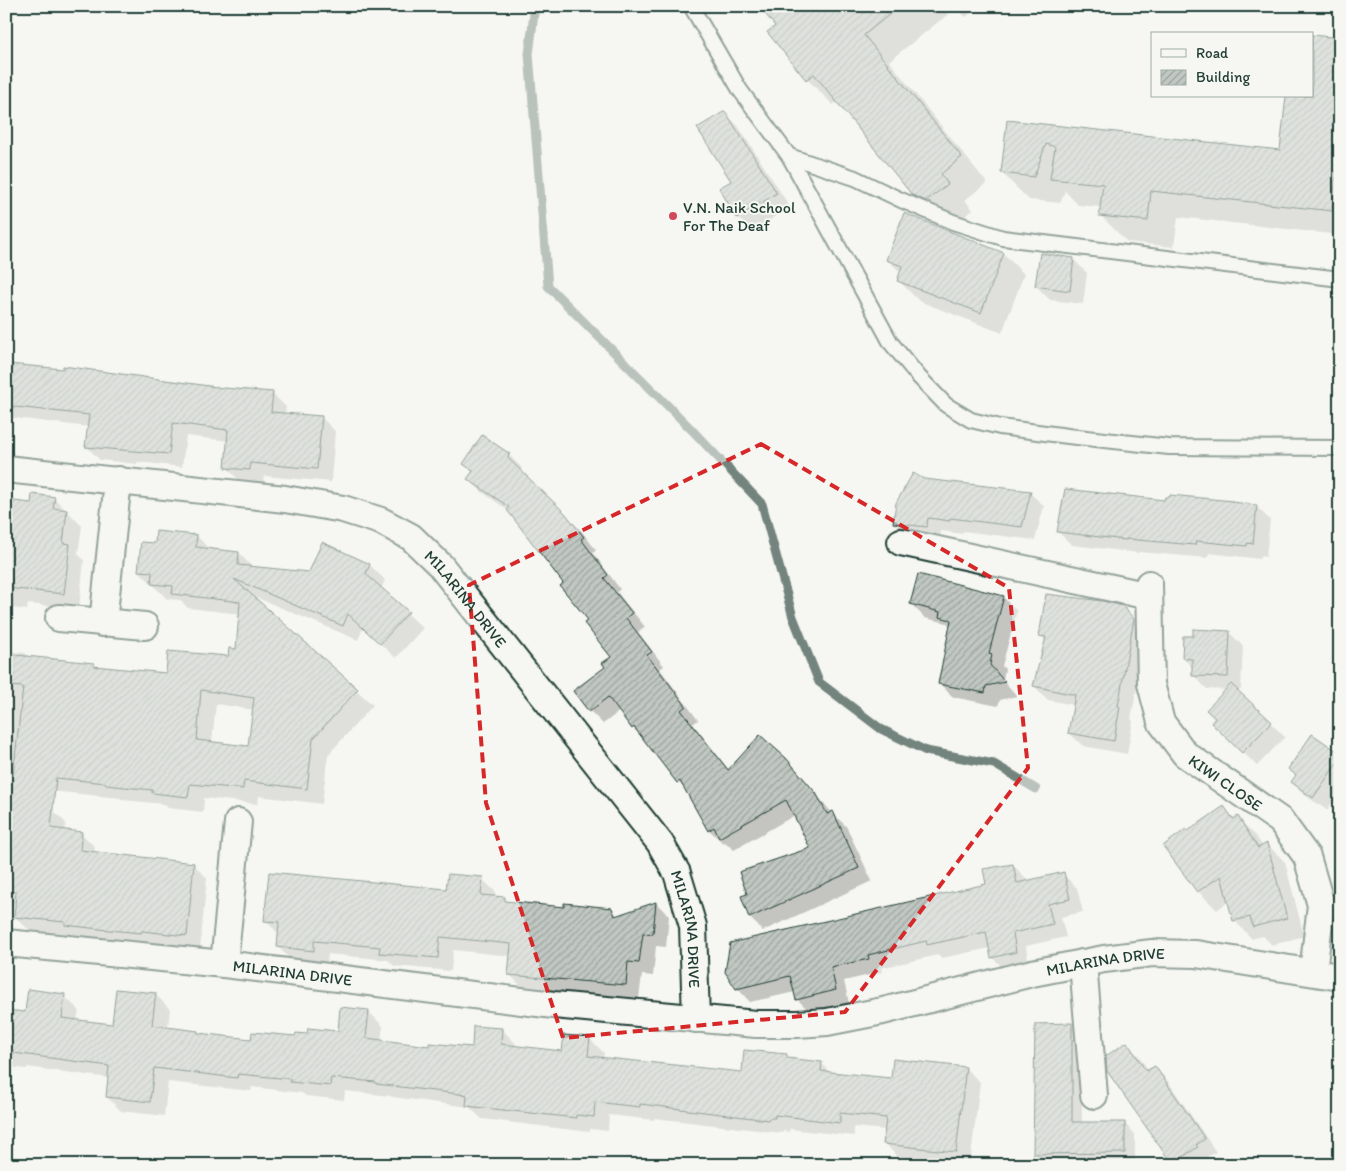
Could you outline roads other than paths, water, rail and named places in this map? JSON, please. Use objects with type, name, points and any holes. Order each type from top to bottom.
[{"type":"street","name":"MILARINA DRIVE","points":[[6,469],[284,499],[343,509],[381,521],[411,537],[440,566],[660,843],[677,873],[693,926],[696,1019]]},
{"type":"street","points":[[103,623],[118,480]]},
{"type":"street","name":"KIWI CLOSE","points":[[901,542],[1149,590],[1151,684],[1161,722],[1185,754],[1281,821],[1307,857],[1321,905],[1313,972]]},
{"type":"street","points":[[59,618],[145,626]]},
{"type":"street","points":[[224,964],[238,822]]},
{"type":"street","name":"MILARINA DRIVE","points":[[6,943],[224,964],[554,1005],[756,1024],[827,1022],[884,1011],[1032,973],[1104,959],[1152,953],[1196,954],[1340,977]]},
{"type":"street","points":[[1083,963],[1094,1095]]},
{"type":"lane","points":[[691,6],[740,90],[789,156],[891,343],[919,377],[946,405],[972,420],[1000,427],[1049,434],[1169,447],[1340,448]]},
{"type":"lane","points":[[789,156],[855,178],[953,222],[1003,238],[1340,280]]},
{"type":"waterway","points":[[535,6],[529,54],[548,286],[692,430],[762,504],[793,617],[819,682],[881,729],[926,751],[994,764],[1036,789]]},
{"type":"place","name":"V.N. Naik School For The Deaf","points":[[673,216]]}]
